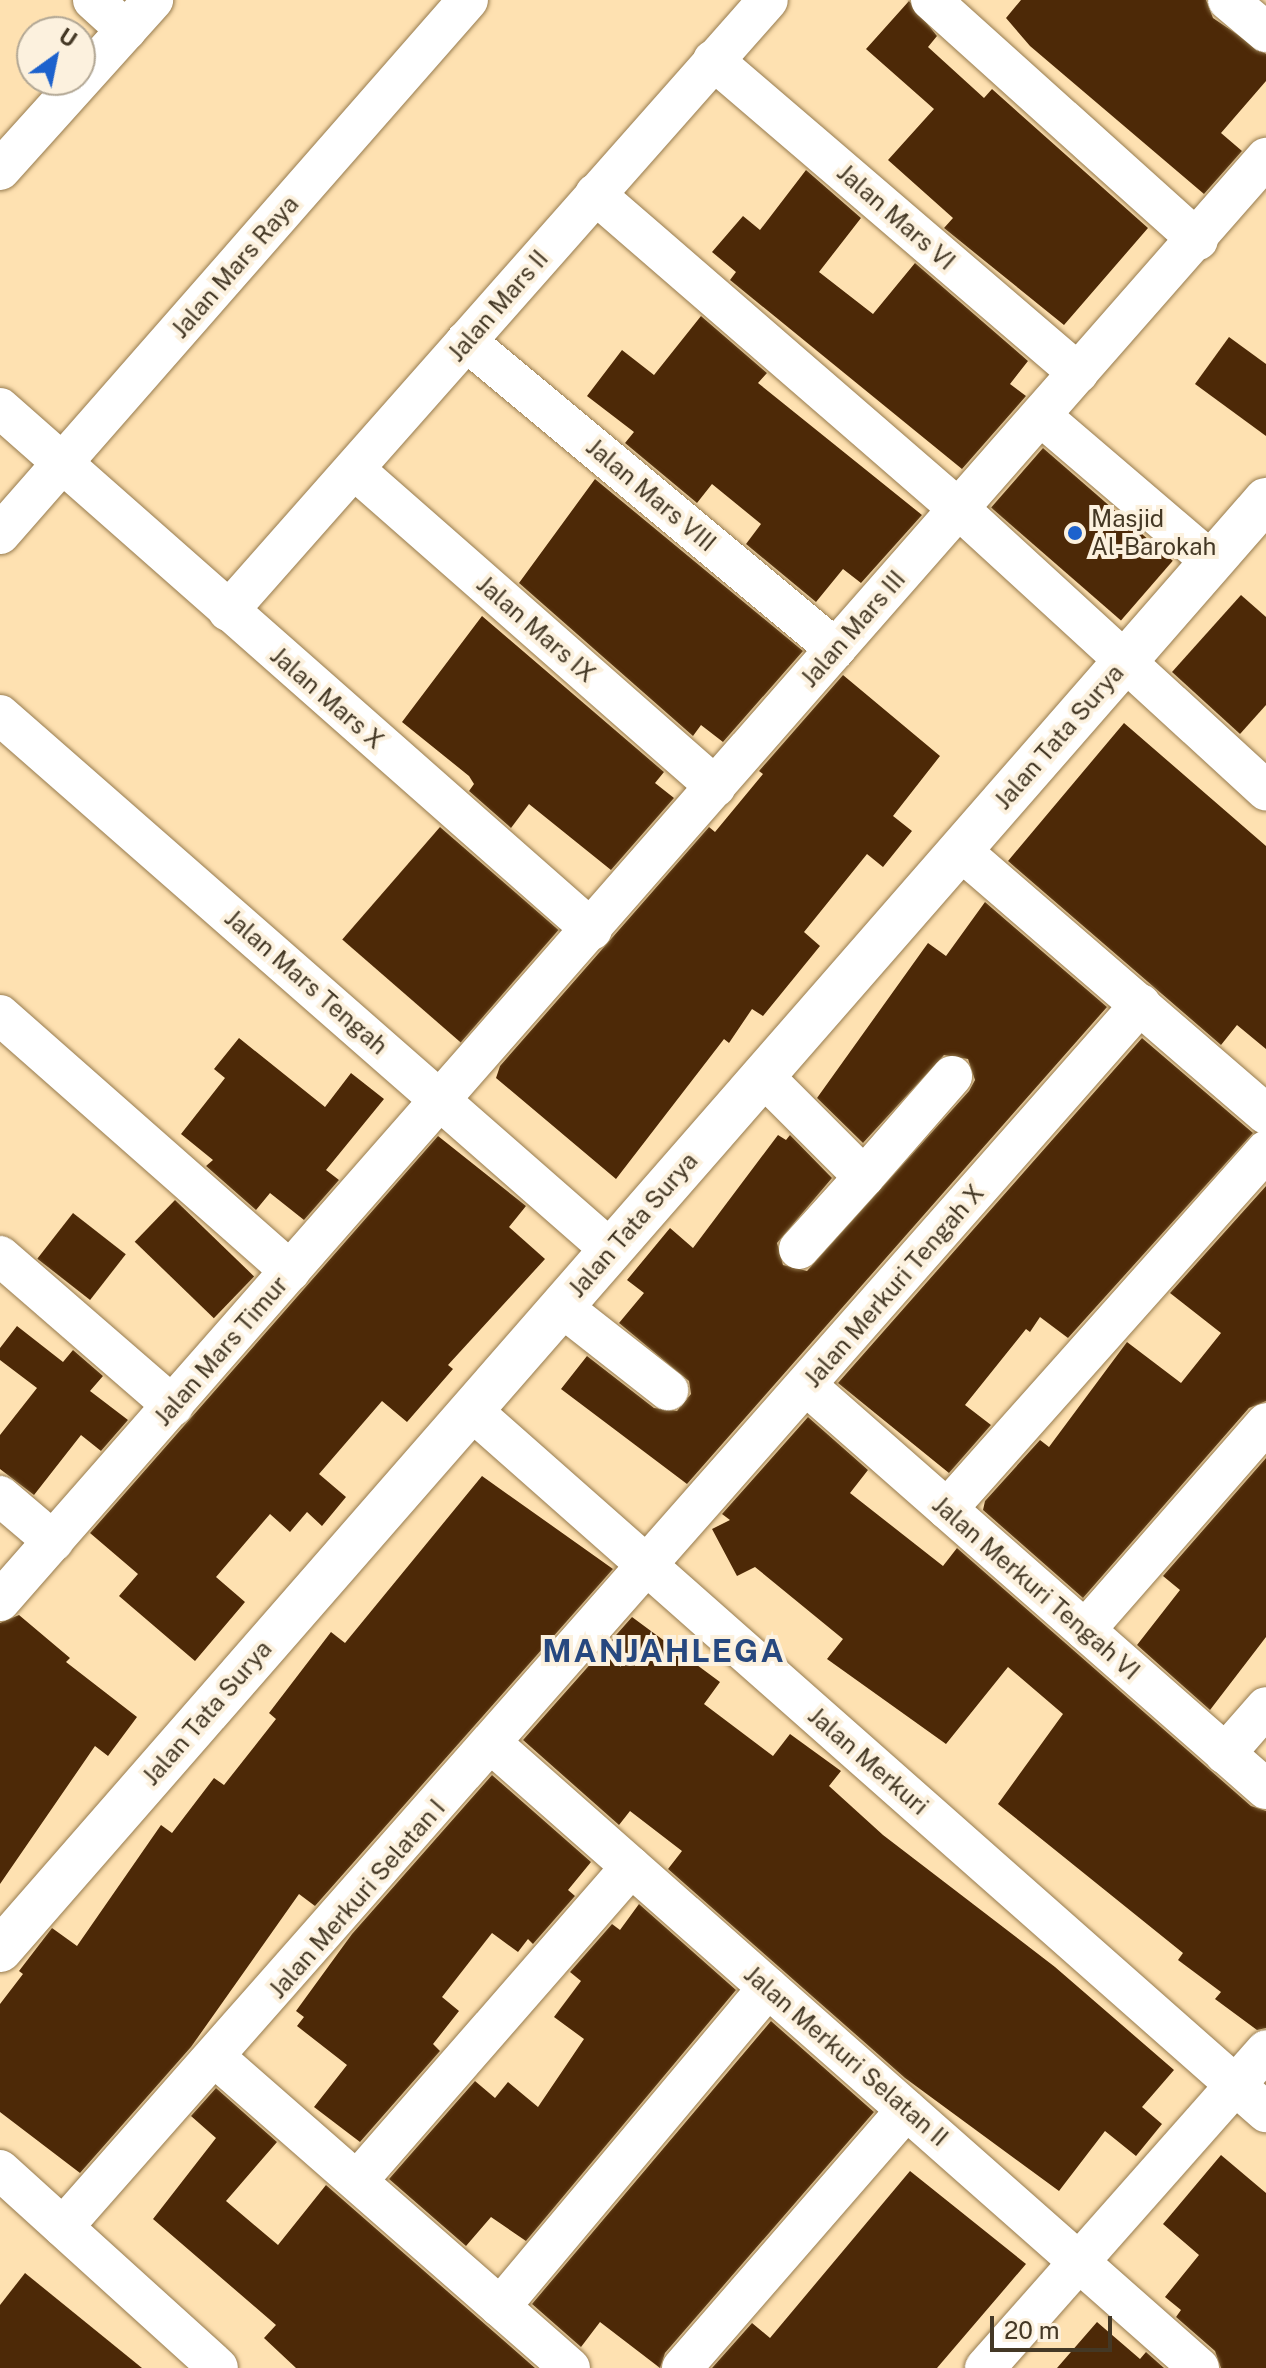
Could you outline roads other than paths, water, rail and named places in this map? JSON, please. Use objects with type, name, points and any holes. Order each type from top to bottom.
[{"type":"street","points":[[93,0],[126,30]]},
{"type":"street","points":[[2,164],[153,0]]},
{"type":"street","name":"Jalan Mars Raya","points":[[0,534],[468,0]]},
{"type":"street","name":"Jalan Mars II","points":[[228,611],[768,0]]},
{"type":"street","points":[[931,0],[1198,240]]},
{"type":"street","points":[[1228,0],[1266,32]]},
{"type":"street","name":"Jalan Mars VI","points":[[713,60],[1078,373]]},
{"type":"street","name":"Jalan Mars III","points":[[443,1102],[958,508],[1198,240],[1266,158]]},
{"type":"street","points":[[595,194],[958,508],[1123,663],[1266,790]]},
{"type":"street","name":"Jalan Mars VIII","points":[[466,341],[836,649]]},
{"type":"street","name":"Jalan Mars X","points":[[0,408],[61,466],[592,930]]},
{"type":"street","points":[[1041,416],[1212,562]]},
{"type":"street","name":"Jalan Mars IX","points":[[355,470],[716,787]]},
{"type":"street","name":"Jalan Tata Surya","points":[[0,1950],[1266,500]]},
{"type":"street","name":"Jalan Mars Tengah","points":[[0,715],[611,1250]]},
{"type":"street","points":[[960,850],[1266,1114]]},
{"type":"street","name":"Jalan Merkuri Tengah X","points":[[648,1568],[1141,1004]]},
{"type":"street","points":[[0,1015],[290,1271]]},
{"type":"street","points":[[763,1076],[864,1177]]},
{"type":"street","points":[[799,1249],[952,1076]]},
{"type":"street","name":"Jalan Mars Timur","points":[[0,1601],[443,1102]]},
{"type":"street","points":[[947,1509],[1266,1151]]},
{"type":"street","points":[[0,1256],[173,1406]]},
{"type":"street","points":[[562,1307],[668,1390]]},
{"type":"street","name":"Jalan Merkuri Tengah VI","points":[[807,1386],[1266,1789]]},
{"type":"street","name":"Jalan Merkuri","points":[[471,1410],[1266,2112]]},
{"type":"street","points":[[1085,1630],[1266,1423]]},
{"type":"street","points":[[0,1496],[53,1541]]},
{"type":"street","name":"Jalan Merkuri Selatan I","points":[[63,2227],[217,2059],[648,1568]]},
{"type":"street","points":[[1225,1754],[1266,1707]]},
{"type":"street","name":"Jalan Merkuri Selatan II","points":[[492,1744],[906,2110],[1081,2259],[1199,2368]]},
{"type":"street","points":[[357,2181],[631,1867]]},
{"type":"street","points":[[500,2307],[768,1988]]},
{"type":"street","points":[[985,2368],[1266,2050]]},
{"type":"street","points":[[217,2059],[570,2368]]},
{"type":"street","points":[[682,2368],[906,2110]]},
{"type":"street","points":[[0,2170],[63,2227],[196,2361]]},
{"type":"place","name":"Masjid Al-Barokah","points":[[1075,533]]},
{"type":"district","name":"MANJAHLEGA","points":[[664,1651]]}]
